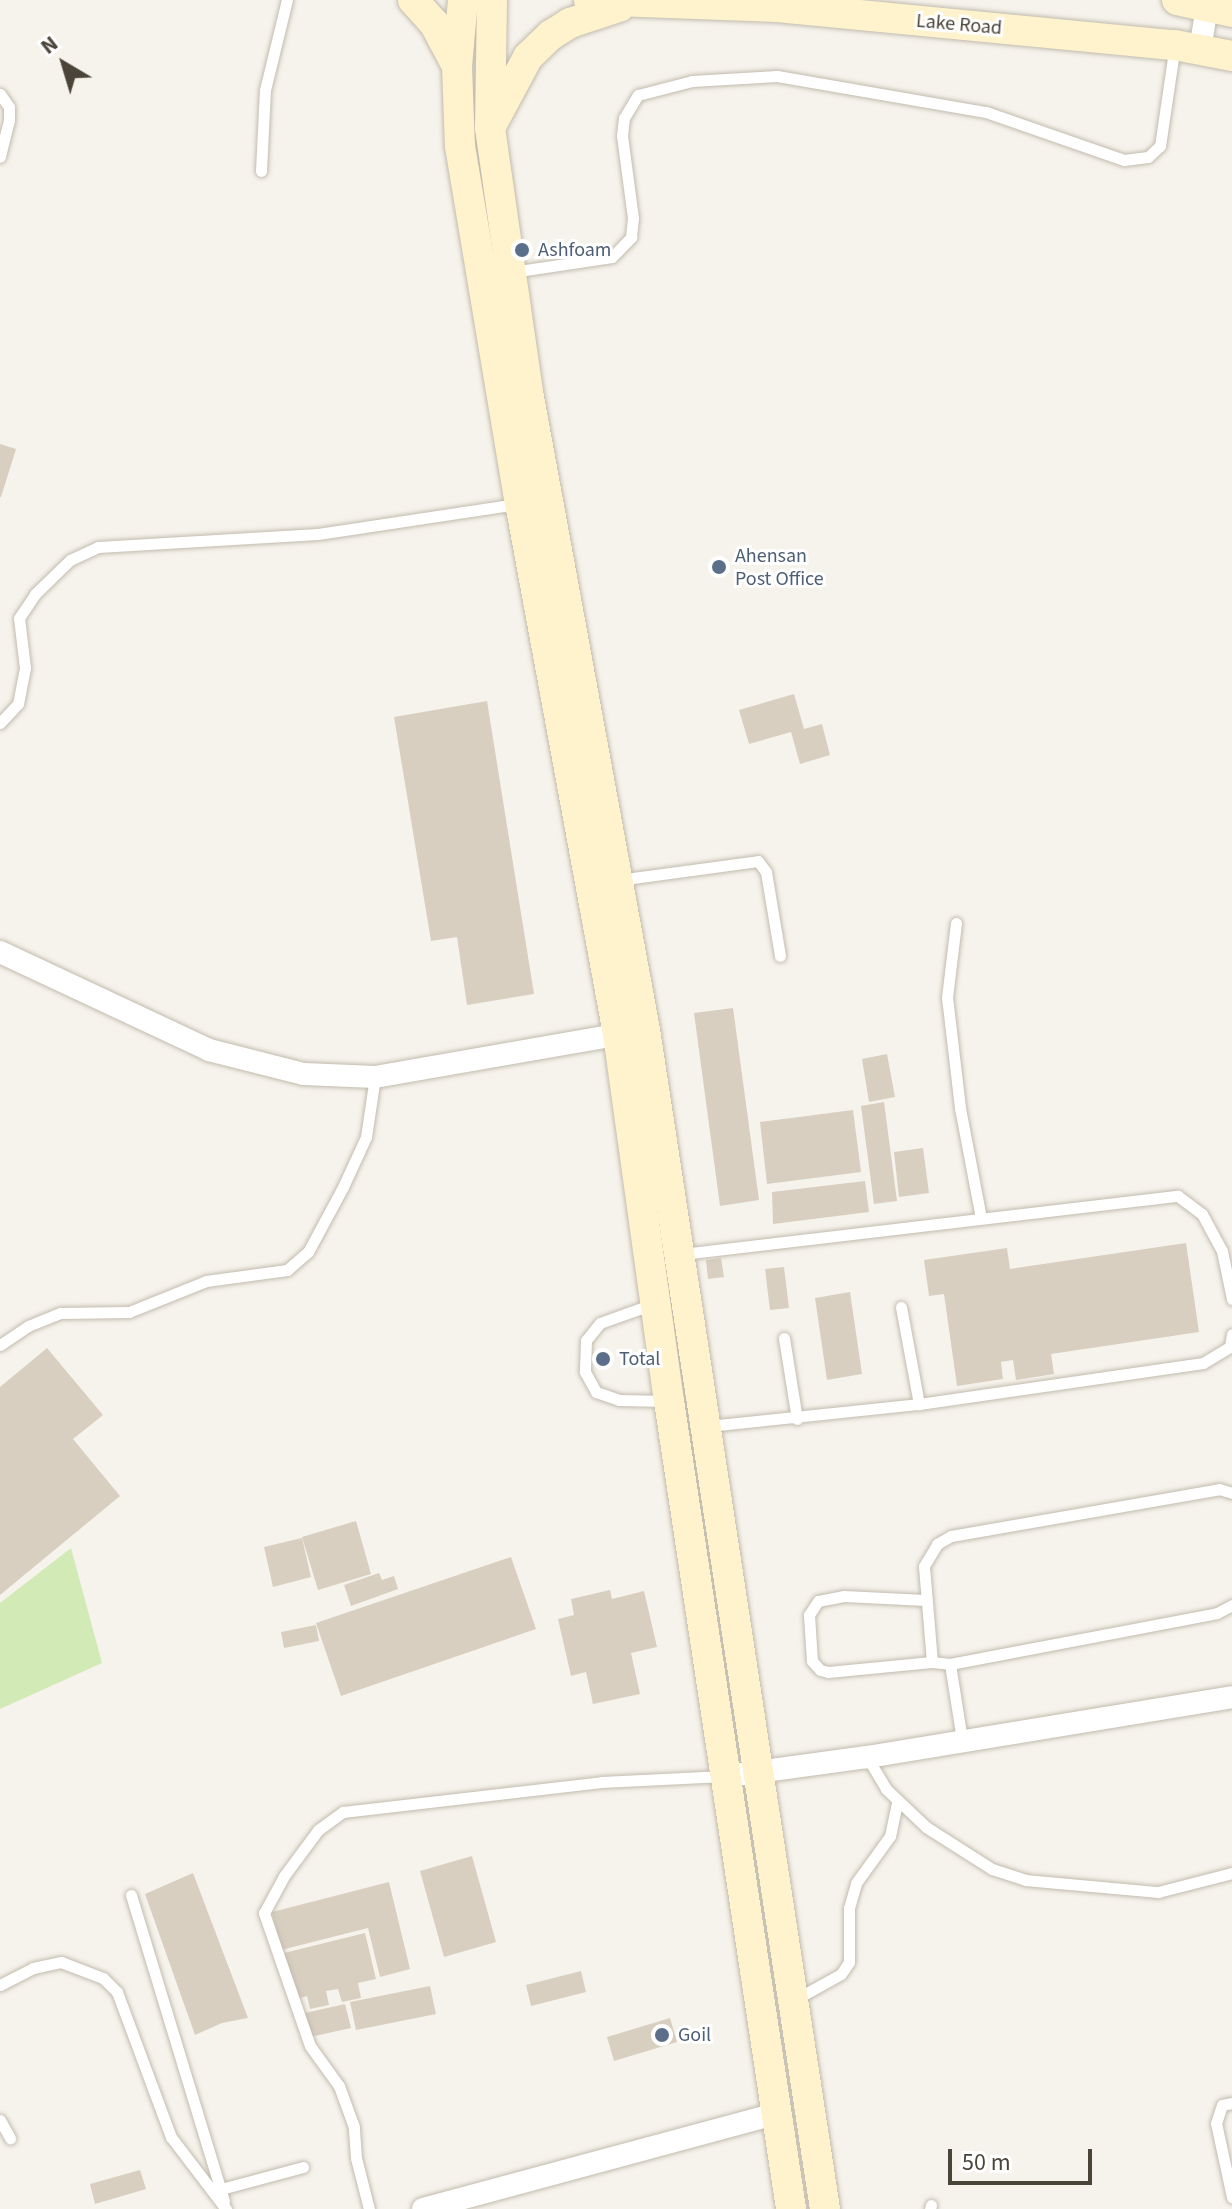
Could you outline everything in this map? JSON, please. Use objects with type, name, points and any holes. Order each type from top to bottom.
[{"type":"main road","points":[[413,0],[434,23],[457,66]]},
{"type":"main road","points":[[463,0],[457,66],[460,146],[520,503],[679,1255],[704,1426],[791,2209]]},
{"type":"main road","points":[[492,0],[490,128],[528,392],[617,880],[669,1401],[742,1774],[793,1999],[825,2209]]},
{"type":"main road","name":"Lake Road","points":[[589,0],[629,4],[777,7],[1188,47],[1232,56]]},
{"type":"main road","points":[[1177,0],[1216,7]]},
{"type":"main road","points":[[490,128],[528,57],[551,35],[570,23],[629,4]]},
{"type":"street","points":[[1188,47],[1216,7]]},
{"type":"street","points":[[0,952],[209,1050],[304,1074],[375,1077],[632,1032]]},
{"type":"street","points":[[742,1774],[867,1757],[1232,1697]]},
{"type":"street","points":[[423,2209],[780,2113]]},
{"type":"lane","points":[[261,171],[265,90],[287,0]]},
{"type":"lane","points":[[511,273],[612,257],[631,237],[633,218],[622,136],[624,118],[638,95],[692,81],[777,76],[986,112],[1124,160],[1148,157],[1160,146],[1188,47]]},
{"type":"lane","points":[[0,94],[9,107],[0,157]]},
{"type":"lane","points":[[0,723],[18,704],[25,668],[19,618],[35,594],[70,560],[98,547],[318,534],[520,503]]},
{"type":"lane","points":[[617,880],[758,861],[766,872],[780,956]]},
{"type":"lane","points":[[956,923],[947,997],[960,1108],[981,1218]]},
{"type":"lane","points":[[0,1345],[28,1326],[61,1313],[129,1312],[206,1281],[287,1270],[308,1252],[349,1175],[366,1137],[375,1077]]},
{"type":"lane","points":[[679,1255],[1178,1196],[1202,1214],[1222,1251],[1232,1299]]},
{"type":"lane","points":[[657,1303],[600,1323],[586,1340],[585,1372],[596,1392],[607,1396],[619,1400],[669,1401]]},
{"type":"lane","points":[[901,1307],[919,1404]]},
{"type":"lane","points":[[704,1426],[797,1419],[919,1404],[1203,1363],[1230,1347],[1232,1334]]},
{"type":"lane","points":[[784,1338],[797,1419]]},
{"type":"lane","points":[[932,1662],[924,1566],[937,1544],[951,1536],[1219,1489],[1232,1493]]},
{"type":"lane","points":[[925,1600],[844,1596],[818,1601],[809,1615],[812,1661],[820,1670],[828,1672],[932,1662],[950,1664],[1217,1613],[1232,1605]]},
{"type":"lane","points":[[950,1664],[962,1740]]},
{"type":"lane","points":[[867,1757],[897,1802],[959,1850],[992,1869],[1025,1880],[1158,1892],[1232,1873]]},
{"type":"lane","points":[[369,2209],[356,2158],[354,2127],[339,2086],[310,2046],[264,1913],[284,1876],[318,1830],[343,1812],[478,1794],[661,1776],[742,1774]]},
{"type":"lane","points":[[793,1999],[806,1996],[841,1974],[849,1962],[849,1908],[856,1883],[890,1836],[897,1802]]},
{"type":"lane","points":[[131,1895],[227,2209]]},
{"type":"lane","points":[[0,1985],[33,1968],[61,1962],[103,1978],[117,1992],[171,2137],[227,2209]]},
{"type":"lane","points":[[1232,2103],[1222,2105],[1216,2123],[1232,2197]]},
{"type":"lane","points":[[0,2120],[10,2138]]},
{"type":"lane","points":[[221,2189],[303,2167]]},
{"type":"green space","points":[[71,1548],[102,1663],[0,1709],[0,1603]]},
{"type":"building","points":[[0,444],[16,449],[1,497],[0,497]]},
{"type":"building","points":[[794,694],[804,729],[822,724],[830,755],[800,764],[791,732],[749,744],[739,710]]},
{"type":"building","points":[[487,701],[534,994],[467,1005],[457,937],[431,941],[394,717]]},
{"type":"building","points":[[733,1008],[759,1200],[720,1206],[694,1013]]},
{"type":"building","points":[[887,1054],[895,1097],[869,1102],[862,1059]]},
{"type":"building","points":[[884,1102],[897,1201],[874,1204],[861,1106]]},
{"type":"building","points":[[853,1110],[861,1172],[767,1184],[760,1122]]},
{"type":"building","points":[[923,1148],[929,1193],[899,1197],[894,1152]]},
{"type":"building","points":[[865,1181],[869,1212],[773,1224],[772,1192]]},
{"type":"building","points":[[1186,1243],[1199,1332],[1051,1354],[1054,1374],[1016,1380],[1013,1360],[1001,1362],[1003,1379],[957,1386],[944,1294],[929,1296],[924,1260],[1007,1248],[1010,1269]]},
{"type":"building","points":[[721,1258],[724,1277],[708,1279],[706,1260]]},
{"type":"building","points":[[784,1267],[789,1308],[770,1310],[765,1269]]},
{"type":"building","points":[[850,1292],[862,1374],[827,1380],[815,1298]]},
{"type":"building","points":[[47,1348],[103,1415],[73,1439],[120,1496],[0,1595],[0,1387]]},
{"type":"building","points":[[356,1521],[371,1574],[318,1590],[302,1537]]},
{"type":"building","points":[[302,1538],[311,1577],[273,1587],[264,1547]]},
{"type":"building","points":[[511,1557],[536,1629],[341,1696],[316,1623]]},
{"type":"building","points":[[379,1573],[382,1580],[394,1576],[398,1589],[351,1606],[344,1585]]},
{"type":"building","points":[[610,1590],[612,1599],[644,1591],[657,1647],[631,1653],[640,1694],[593,1704],[586,1672],[571,1676],[558,1619],[574,1615],[571,1599]]},
{"type":"building","points":[[316,1625],[319,1641],[284,1648],[281,1632]]},
{"type":"building","points":[[472,1856],[496,1942],[444,1957],[420,1871]]},
{"type":"building","points":[[193,1873],[248,2018],[222,2023],[195,2035],[145,1894]]},
{"type":"building","points":[[389,1882],[410,1969],[380,1977],[368,1928],[281,1950],[272,1912]]},
{"type":"building","points":[[365,1933],[376,1979],[358,1983],[361,1998],[342,2002],[338,1989],[326,1991],[329,2005],[310,2009],[307,1996],[296,1999],[284,1953]]},
{"type":"building","points":[[581,1971],[586,1992],[531,2006],[526,1985]]},
{"type":"building","points":[[430,1986],[436,2014],[356,2030],[350,2002]]},
{"type":"building","points":[[345,2004],[351,2028],[310,2037],[305,2013]]},
{"type":"building","points":[[670,2018],[677,2042],[614,2061],[607,2037]]},
{"type":"building","points":[[140,2170],[146,2189],[95,2204],[90,2184]]},
{"type":"place","name":"Ashfoam","points":[[522,250]]},
{"type":"place","name":"Ahensan Post Office","points":[[719,567]]},
{"type":"place","name":"Total","points":[[603,1359]]},
{"type":"place","name":"Goil","points":[[662,2035]]}]
